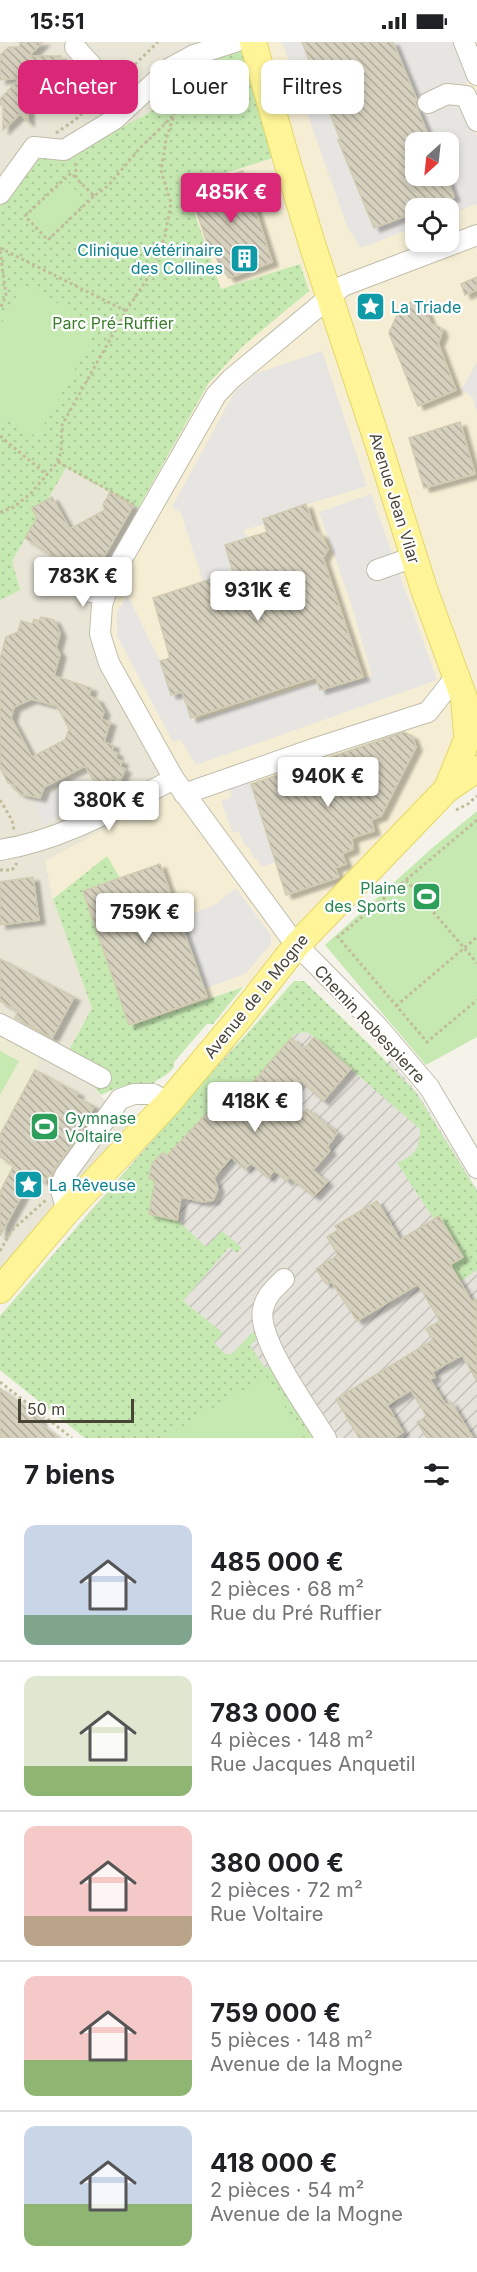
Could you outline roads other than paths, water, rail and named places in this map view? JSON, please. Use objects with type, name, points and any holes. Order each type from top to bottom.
[{"type":"main road","name":"Avenue Jean Vilar","points":[[253,42],[288,165],[414,557],[466,694],[472,739]]},
{"type":"main road","name":"Avenue de la Mogne","points":[[447,789],[472,739]]},
{"type":"main road","name":"Avenue de la Mogne","points":[[0,1290],[63,1199],[168,1103],[297,945],[447,789],[477,769]]},
{"type":"street","points":[[0,194],[34,147],[64,150],[72,146],[116,119],[170,68],[212,46],[235,42]]},
{"type":"street","points":[[464,42],[477,75]]},
{"type":"street","points":[[75,47],[87,60]]},
{"type":"street","points":[[428,103],[447,94],[466,96],[475,118]]},
{"type":"street","name":"Chemin Robespierre","points":[[477,235],[343,286],[255,358],[216,395],[110,580],[96,593],[102,605],[100,634],[109,663],[179,786],[297,945],[378,1027],[429,1087],[477,1168]]},
{"type":"street","points":[[377,570],[414,557]]},
{"type":"street","points":[[9,848],[48,839],[179,786],[316,748],[428,712],[466,694]]},
{"type":"street","points":[[0,1024],[101,1078]]},
{"type":"street","points":[[63,1199],[65,1175],[120,1099],[134,1094],[153,1094],[168,1103]]},
{"type":"street","points":[[284,1279],[270,1292],[262,1311],[264,1332],[278,1360],[326,1438]]},
{"type":"place","name":"Clinique vétérinaire des Collines","points":[[244,259]]},
{"type":"place","name":"La Triade","points":[[370,307]]},
{"type":"place","name":"Plaine des Sports","points":[[427,897]]},
{"type":"place","name":"Gymnase Voltaire","points":[[44,1127]]},
{"type":"place","name":"La Rêveuse","points":[[28,1185]]},
{"type":"park label","name":"Parc Pré-Ruffier","points":[[113,323]]}]
